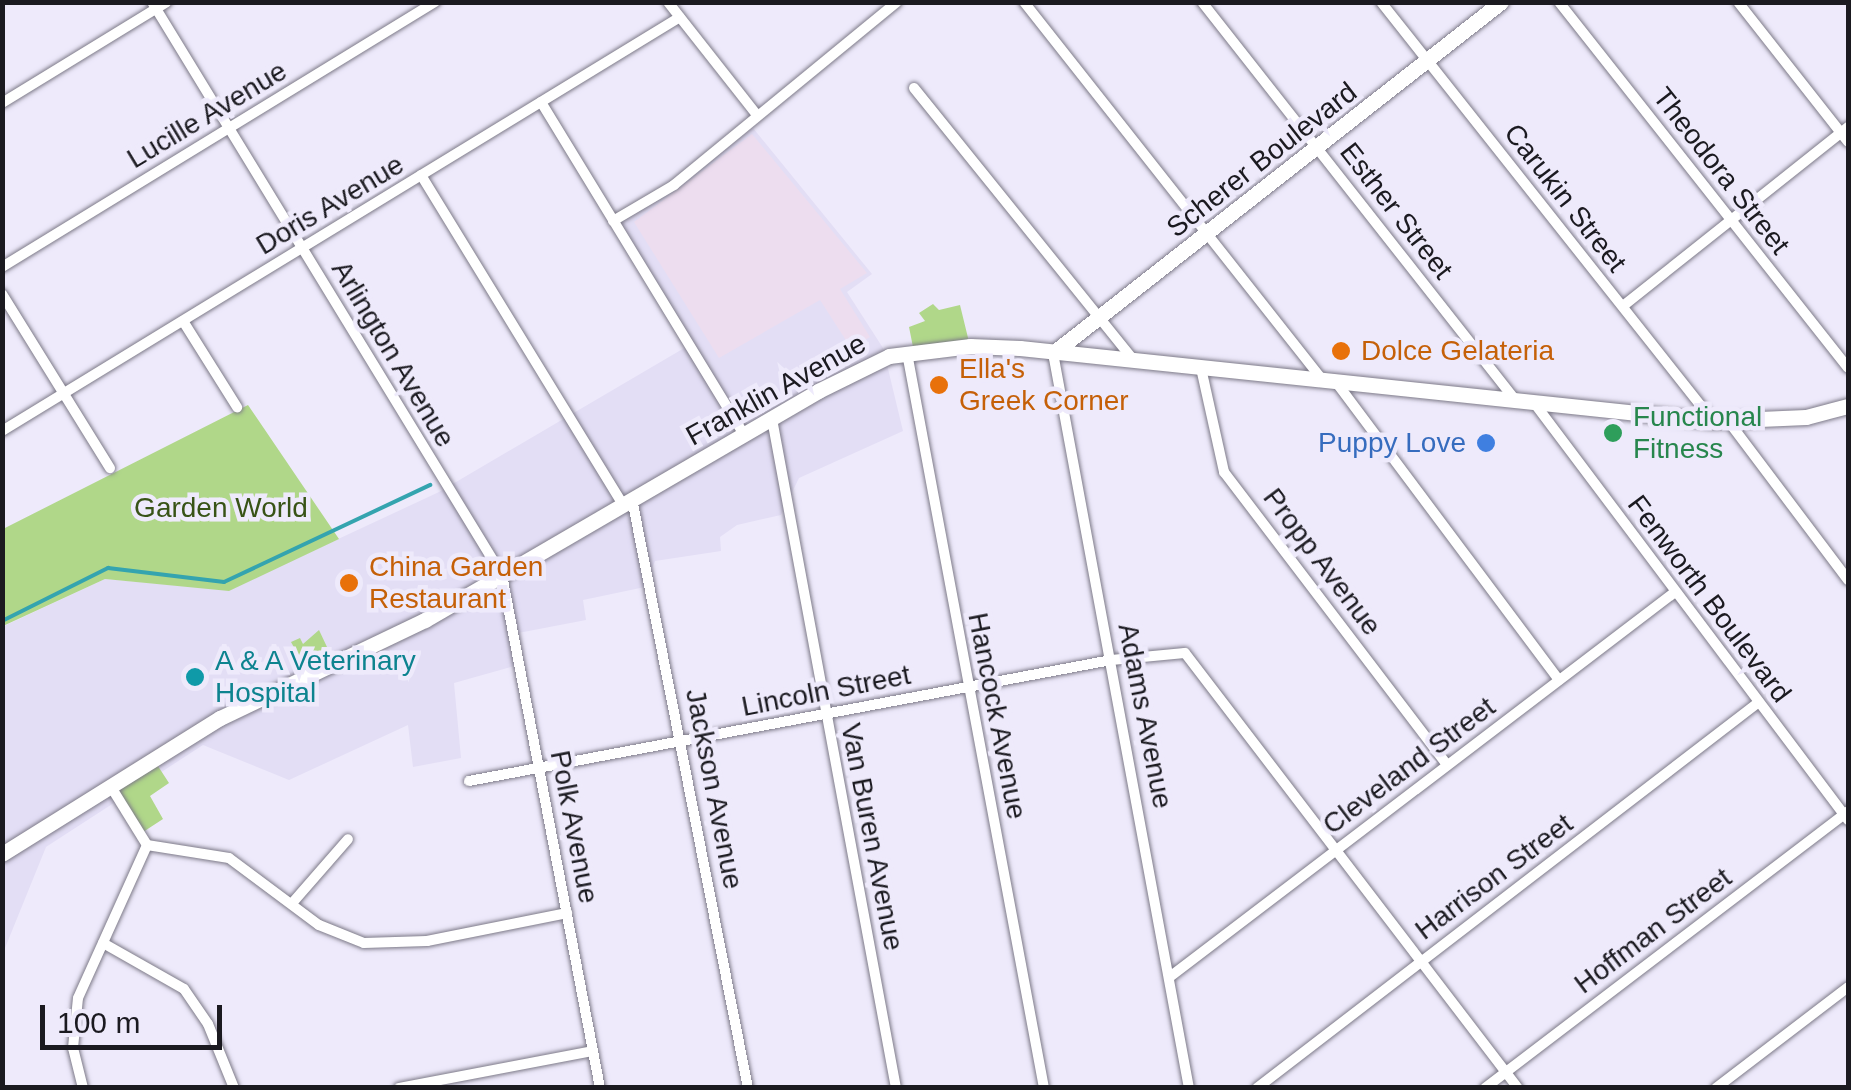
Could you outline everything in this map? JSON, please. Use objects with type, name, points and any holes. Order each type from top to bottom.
[{"type":"main road","name":"Scherer Boulevard","points":[[1053,354],[1501,2]]},
{"type":"main road","name":"Franklin Avenue","points":[[2,854],[220,718],[396,635],[772,418],[862,369],[907,353],[970,346],[1721,422],[1848,406]]},
{"type":"street","name":"Lucille Avenue","points":[[2,266],[435,2]]},
{"type":"street","points":[[614,221],[674,185],[897,2]]},
{"type":"street","points":[[1024,2],[1329,381],[1558,680]]},
{"type":"street","name":"Esther Street","points":[[1202,2],[1517,402]]},
{"type":"street","name":"Carukin Street","points":[[1381,2],[1622,306],[1848,580]]},
{"type":"street","name":"Theodora Street","points":[[1560,2],[1848,368]]},
{"type":"street","points":[[1622,306],[1846,134],[1738,2]]},
{"type":"street","points":[[670,3],[756,114]]},
{"type":"street","name":"Arlington Avenue","points":[[159,5],[229,128],[502,575]]},
{"type":"street","points":[[2,103],[159,5]]},
{"type":"street","name":"Doris Avenue","points":[[2,431],[680,17]]},
{"type":"street","points":[[914,88],[1135,361]]},
{"type":"street","points":[[541,102],[744,434]]},
{"type":"street","name":"Jackson Avenue","points":[[422,175],[627,501],[682,741],[748,1088]]},
{"type":"street","points":[[2,294],[110,468]]},
{"type":"street","points":[[183,321],[238,407]]},
{"type":"street","name":"Hancock Avenue","points":[[907,353],[1044,1088]]},
{"type":"street","name":"Adams Avenue","points":[[1053,354],[1189,1088]]},
{"type":"street","name":"Propp Avenue","points":[[1201,368],[1224,472],[1446,765]]},
{"type":"street","name":"Fenworth Boulevard","points":[[1535,404],[1847,815]]},
{"type":"street","name":"Van Buren Avenue","points":[[772,418],[896,1088]]},
{"type":"street","name":"Polk Avenue","points":[[502,575],[600,1088]]},
{"type":"street","name":"Cleveland Street","points":[[1171,976],[1675,592]]},
{"type":"street","name":"Lincoln Street","points":[[469,781],[1110,660],[1177,651],[1189,658],[1336,850]]},
{"type":"street","name":"Harrison Street","points":[[1256,1088],[1759,702]]},
{"type":"street","points":[[111,787],[148,845],[230,858],[346,939],[388,945],[567,912]]},
{"type":"street","name":"Hoffman Street","points":[[1484,1088],[1847,815]]},
{"type":"street","points":[[294,901],[348,839]]},
{"type":"street","points":[[83,1088],[74,1017],[148,845]]},
{"type":"street","points":[[1336,850],[1518,1088]]},
{"type":"street","points":[[103,943],[184,989],[208,1024],[234,1088]]},
{"type":"street","points":[[1716,1088],[1848,987]]},
{"type":"street","points":[[399,1088],[593,1051]]},
{"type":"shaded area","points":[[753,128],[872,274],[847,292],[883,348],[903,431],[799,478],[781,515],[737,525],[720,537],[721,551],[655,561],[645,587],[583,600],[586,620],[513,634],[518,665],[454,683],[461,758],[413,767],[408,725],[289,780],[203,745],[46,847],[3,953],[2,627],[105,579],[229,590],[439,492],[686,347],[621,223]]},
{"type":"shaded area","points":[[752,134],[867,273],[840,289],[870,337],[851,348],[820,300],[719,358],[634,222]]},
{"type":"green space","points":[[933,304],[939,310],[960,305],[970,346],[914,352],[909,327],[925,321],[919,313]]},
{"type":"green space","name":"Garden World","points":[[248,405],[339,539],[229,591],[105,579],[3,626],[3,529]]},
{"type":"green space","points":[[319,630],[335,664],[310,676],[291,642],[300,638],[303,644]]},
{"type":"green space","points":[[154,760],[169,783],[150,796],[163,819],[140,834],[111,787]]},
{"type":"waterway","points":[[2,621],[108,568],[224,582],[430,485]]},
{"type":"place","name":"Dolce Gelateria","points":[[1341,351]]},
{"type":"place","name":"Ella's Greek Corner","points":[[939,385]]},
{"type":"place","name":"Functional Fitness","points":[[1613,433]]},
{"type":"place","name":"Puppy Love","points":[[1486,443]]},
{"type":"place","name":"China Garden Restaurant","points":[[349,583]]},
{"type":"place","name":"A & A Veterinary Hospital","points":[[195,677]]}]
